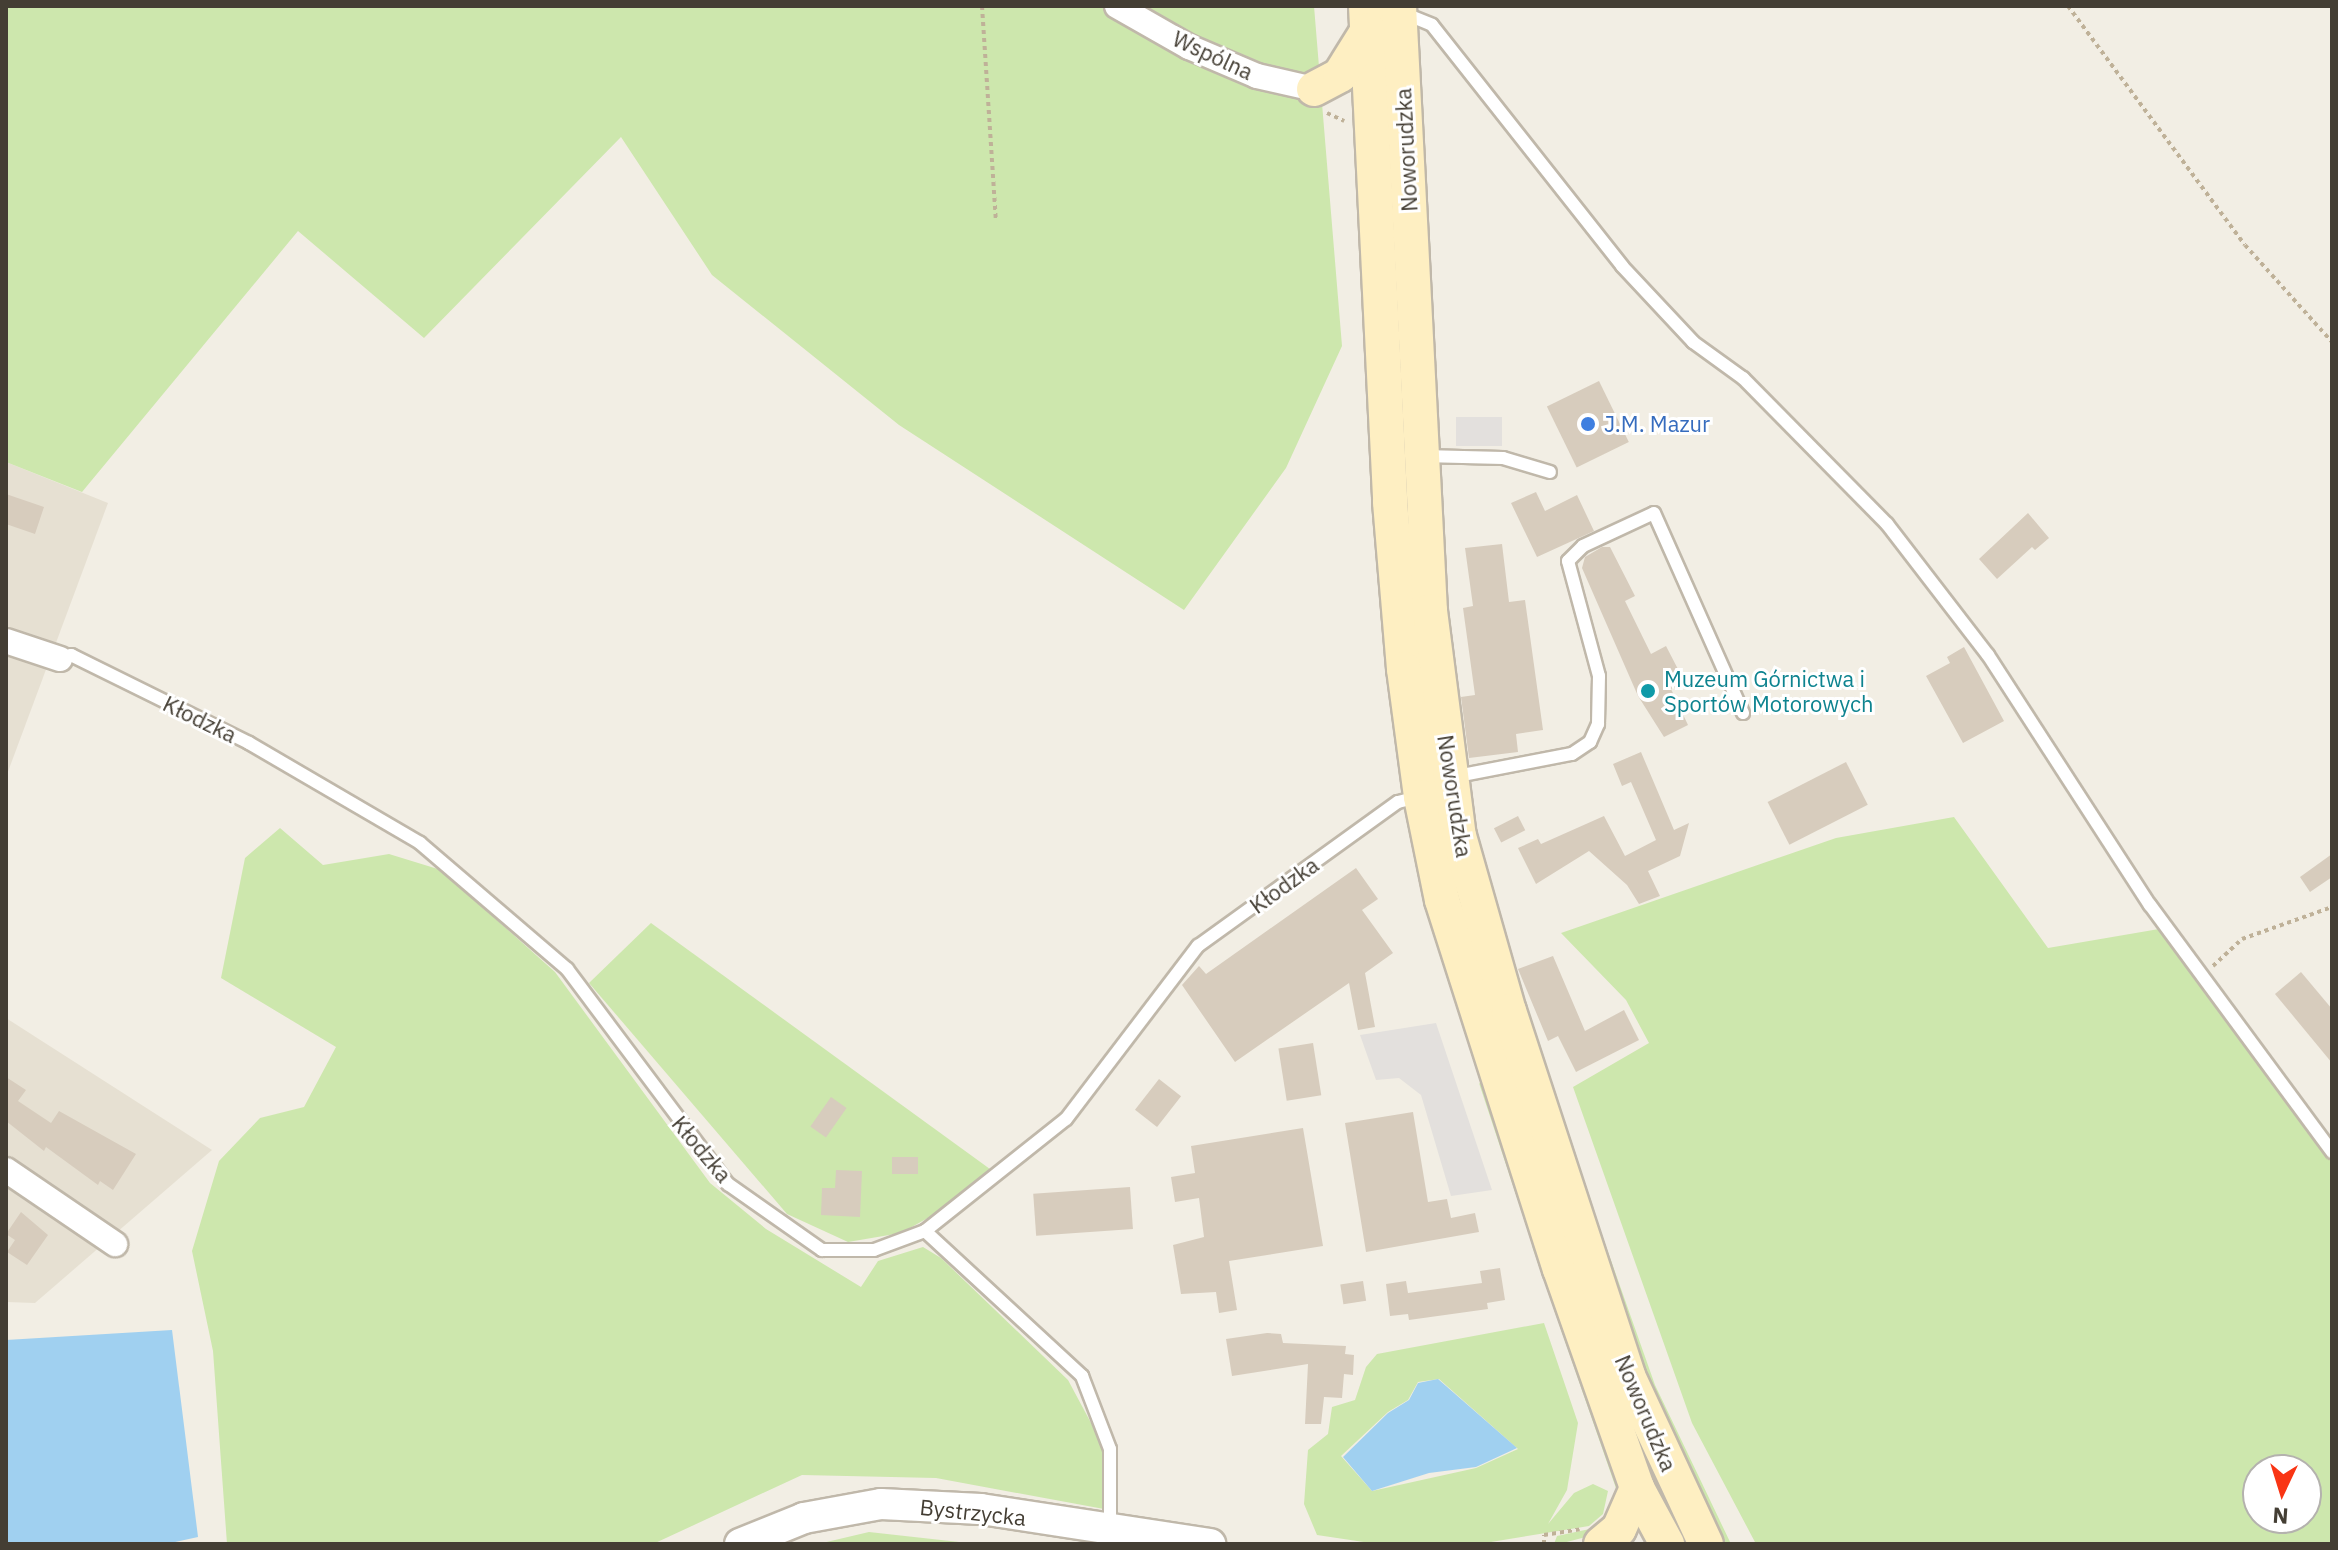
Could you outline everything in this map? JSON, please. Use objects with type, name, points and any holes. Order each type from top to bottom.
[{"type":"main road","name":"Noworudzka","points":[[1400,9],[1430,611],[1449,778],[1473,894],[1584,1247],[1628,1376],[1696,1537]]},
{"type":"main road","points":[[1314,89],[1340,75],[1367,18]]},
{"type":"main road","name":"Noworudzka","points":[[1367,18],[1390,502],[1404,669],[1421,797],[1442,900],[1464,972],[1637,1488],[1667,1544]]},
{"type":"main road","points":[[1314,89],[1355,105],[1372,129]]},
{"type":"main road","points":[[1596,1536],[1619,1529],[1637,1488]]},
{"type":"street","name":"Wspólna","points":[[1117,6],[1189,47],[1257,76],[1314,89]]},
{"type":"street","name":"Kłodzka","points":[[6,641],[60,659]]},
{"type":"street","points":[[6,1170],[115,1244]]},
{"type":"street","name":"Bystrzycka","points":[[740,1544],[804,1518],[881,1504],[981,1509],[1210,1544]]},
{"type":"lane","points":[[1400,9],[1432,25],[1622,266],[1693,342],[1743,378],[1887,524],[1988,655],[2150,905],[2332,1152]]},
{"type":"lane","points":[[1421,456],[1503,458],[1550,472]]},
{"type":"lane","points":[[1449,778],[1572,754],[1590,742],[1598,724],[1599,676],[1568,561],[1583,546],[1654,513],[1743,713]]},
{"type":"lane","name":"Kłodzka","points":[[60,659],[71,655],[249,743],[420,843],[567,969],[728,1184],[822,1250],[874,1250],[925,1231],[1066,1119],[1198,946],[1398,802],[1421,797]]},
{"type":"lane","points":[[925,1231],[1082,1376],[1110,1449],[1110,1529]]},
{"type":"path","points":[[982,6],[996,220]]},
{"type":"path","points":[[2068,6],[2245,245],[2332,342]]},
{"type":"path","points":[[2202,976],[2242,939],[2332,907]]},
{"type":"path","points":[[1544,1544],[1544,1535],[1596,1536]]},
{"type":"shaded area","points":[[1456,417],[1502,417],[1502,446],[1456,446]]},
{"type":"shaded area","points":[[6,462],[108,503],[6,777]]},
{"type":"shaded area","points":[[6,1018],[212,1150],[35,1303],[6,1302]]},
{"type":"shaded area","points":[[1436,1023],[1492,1190],[1451,1196],[1421,1095],[1399,1078],[1376,1080],[1360,1035]]},
{"type":"green space","points":[[6,6],[1314,6],[1342,346],[1286,468],[1184,610],[899,425],[712,275],[621,137],[424,338],[298,231],[82,492],[6,462]]},
{"type":"green space","points":[[1954,817],[2048,948],[2159,929],[2332,1151],[2332,1544],[1756,1544],[1692,1423],[1573,1087],[1649,1043],[1626,1000],[1561,933],[1836,838]]},
{"type":"green space","points":[[280,828],[323,865],[389,854],[441,870],[555,972],[710,1183],[766,1229],[861,1287],[878,1261],[923,1247],[941,1258],[1068,1380],[1105,1449],[1104,1509],[936,1478],[802,1475],[653,1544],[227,1544],[213,1351],[192,1251],[219,1161],[260,1118],[304,1107],[336,1047],[221,978],[245,858]]},
{"type":"green space","points":[[651,923],[1001,1177],[901,1233],[848,1242],[787,1214],[589,983]]},
{"type":"green space","points":[[1543,1068],[1655,1385],[1731,1544],[1724,1544],[1646,1382]]},
{"type":"green space","points":[[1479,1083],[1488,1089],[1529,1214],[1525,1222]]},
{"type":"green space","points":[[1532,1246],[1542,1252],[1625,1489],[1618,1517],[1605,1532],[1559,1544],[1554,1544],[1557,1536],[1599,1527],[1618,1494]]},
{"type":"green space","points":[[1544,1323],[1578,1423],[1567,1490],[1548,1524],[1574,1493],[1593,1484],[1608,1491],[1603,1514],[1589,1526],[1491,1542],[1377,1544],[1317,1535],[1304,1504],[1308,1450],[1328,1434],[1332,1407],[1355,1400],[1366,1367],[1377,1354]],"holes":[[[1439,1379],[1518,1449],[1476,1468],[1372,1491],[1341,1456],[1388,1412],[1408,1400],[1418,1382]]]},
{"type":"green space","points":[[869,1532],[977,1544],[818,1544]]},
{"type":"water","points":[[172,1330],[198,1537],[166,1544],[6,1544],[6,1340]]},
{"type":"water","points":[[1438,1379],[1517,1448],[1476,1467],[1429,1473],[1372,1491],[1343,1457],[1388,1413],[1409,1400],[1418,1383]]},
{"type":"building","name":"J.M. Mazur","points":[[1599,381],[1629,442],[1577,468],[1547,406]]},
{"type":"building","points":[[1536,492],[1545,511],[1577,495],[1594,531],[1537,557],[1511,503]]},
{"type":"building","points":[[6,494],[44,507],[35,534],[6,524]]},
{"type":"building","points":[[2028,513],[2049,538],[2035,550],[2032,547],[1997,579],[1979,559]]},
{"type":"building","points":[[1502,544],[1509,602],[1525,600],[1543,730],[1516,734],[1518,752],[1469,758],[1461,697],[1475,695],[1463,608],[1473,606],[1465,548]]},
{"type":"building","points":[[1602,547],[1610,547],[1635,596],[1625,601],[1651,654],[1666,646],[1681,675],[1675,678],[1679,685],[1671,689],[1688,725],[1664,737],[1638,696],[1582,568],[1585,557]]},
{"type":"building","points":[[1964,647],[2004,721],[1963,743],[1926,676],[1950,663],[1947,657]]},
{"type":"building","points":[[1641,752],[1674,830],[1689,823],[1680,856],[1648,871],[1660,896],[1639,904],[1627,885],[1589,851],[1536,884],[1518,848],[1538,839],[1541,844],[1604,816],[1625,856],[1656,840],[1631,782],[1622,786],[1613,764]]},
{"type":"building","points":[[1846,762],[1868,805],[1789,845],[1768,802]]},
{"type":"building","points":[[1518,816],[1525,830],[1501,843],[1494,828]]},
{"type":"building","points":[[2332,854],[2332,877],[2310,892],[2300,877]]},
{"type":"building","points":[[1356,868],[1378,899],[1362,910],[1393,953],[1365,973],[1375,1027],[1358,1030],[1349,983],[1235,1062],[1182,985],[1199,966],[1206,974]]},
{"type":"building","points":[[1553,956],[1585,1031],[1624,1010],[1639,1040],[1576,1072],[1558,1036],[1548,1041],[1518,969]]},
{"type":"building","points":[[2301,972],[2332,1009],[2332,1063],[2275,994]]},
{"type":"building","points":[[1313,1043],[1321,1095],[1287,1101],[1278,1048]]},
{"type":"building","points":[[6,1077],[26,1090],[18,1101],[51,1123],[59,1111],[136,1154],[113,1190],[100,1181],[98,1185],[46,1147],[44,1151],[6,1121]]},
{"type":"building","points":[[1159,1079],[1181,1096],[1157,1127],[1135,1110]]},
{"type":"building","points":[[831,1097],[847,1108],[826,1137],[810,1126]]},
{"type":"building","points":[[1413,1112],[1428,1202],[1447,1199],[1451,1218],[1475,1213],[1479,1232],[1366,1252],[1345,1123]]},
{"type":"building","points":[[1303,1128],[1323,1246],[1229,1261],[1237,1310],[1219,1313],[1216,1292],[1181,1294],[1173,1245],[1204,1237],[1199,1198],[1175,1202],[1171,1177],[1195,1173],[1191,1146]]},
{"type":"building","points":[[892,1157],[918,1157],[918,1174],[892,1174]]},
{"type":"building","points":[[836,1170],[862,1171],[860,1217],[821,1215],[822,1188],[835,1188]]},
{"type":"building","points":[[1130,1187],[1133,1229],[1036,1236],[1033,1194]]},
{"type":"building","points":[[21,1212],[48,1235],[27,1265],[7,1252],[15,1240],[6,1234]]},
{"type":"building","points":[[1500,1268],[1505,1300],[1487,1303],[1488,1309],[1409,1320],[1408,1314],[1390,1316],[1386,1284],[1406,1281],[1408,1293],[1482,1283],[1480,1271]]},
{"type":"building","points":[[1363,1281],[1366,1301],[1343,1304],[1340,1285]]},
{"type":"building","points":[[1281,1334],[1283,1343],[1346,1346],[1345,1354],[1354,1355],[1353,1375],[1344,1374],[1342,1398],[1324,1397],[1321,1424],[1305,1424],[1308,1364],[1232,1376],[1226,1339]]},
{"type":"place","name":"J.M. Mazur","points":[[1588,424]]},
{"type":"place","name":"Muzeum Górnictwa i Sportów Motorowych","points":[[1648,691]]}]
